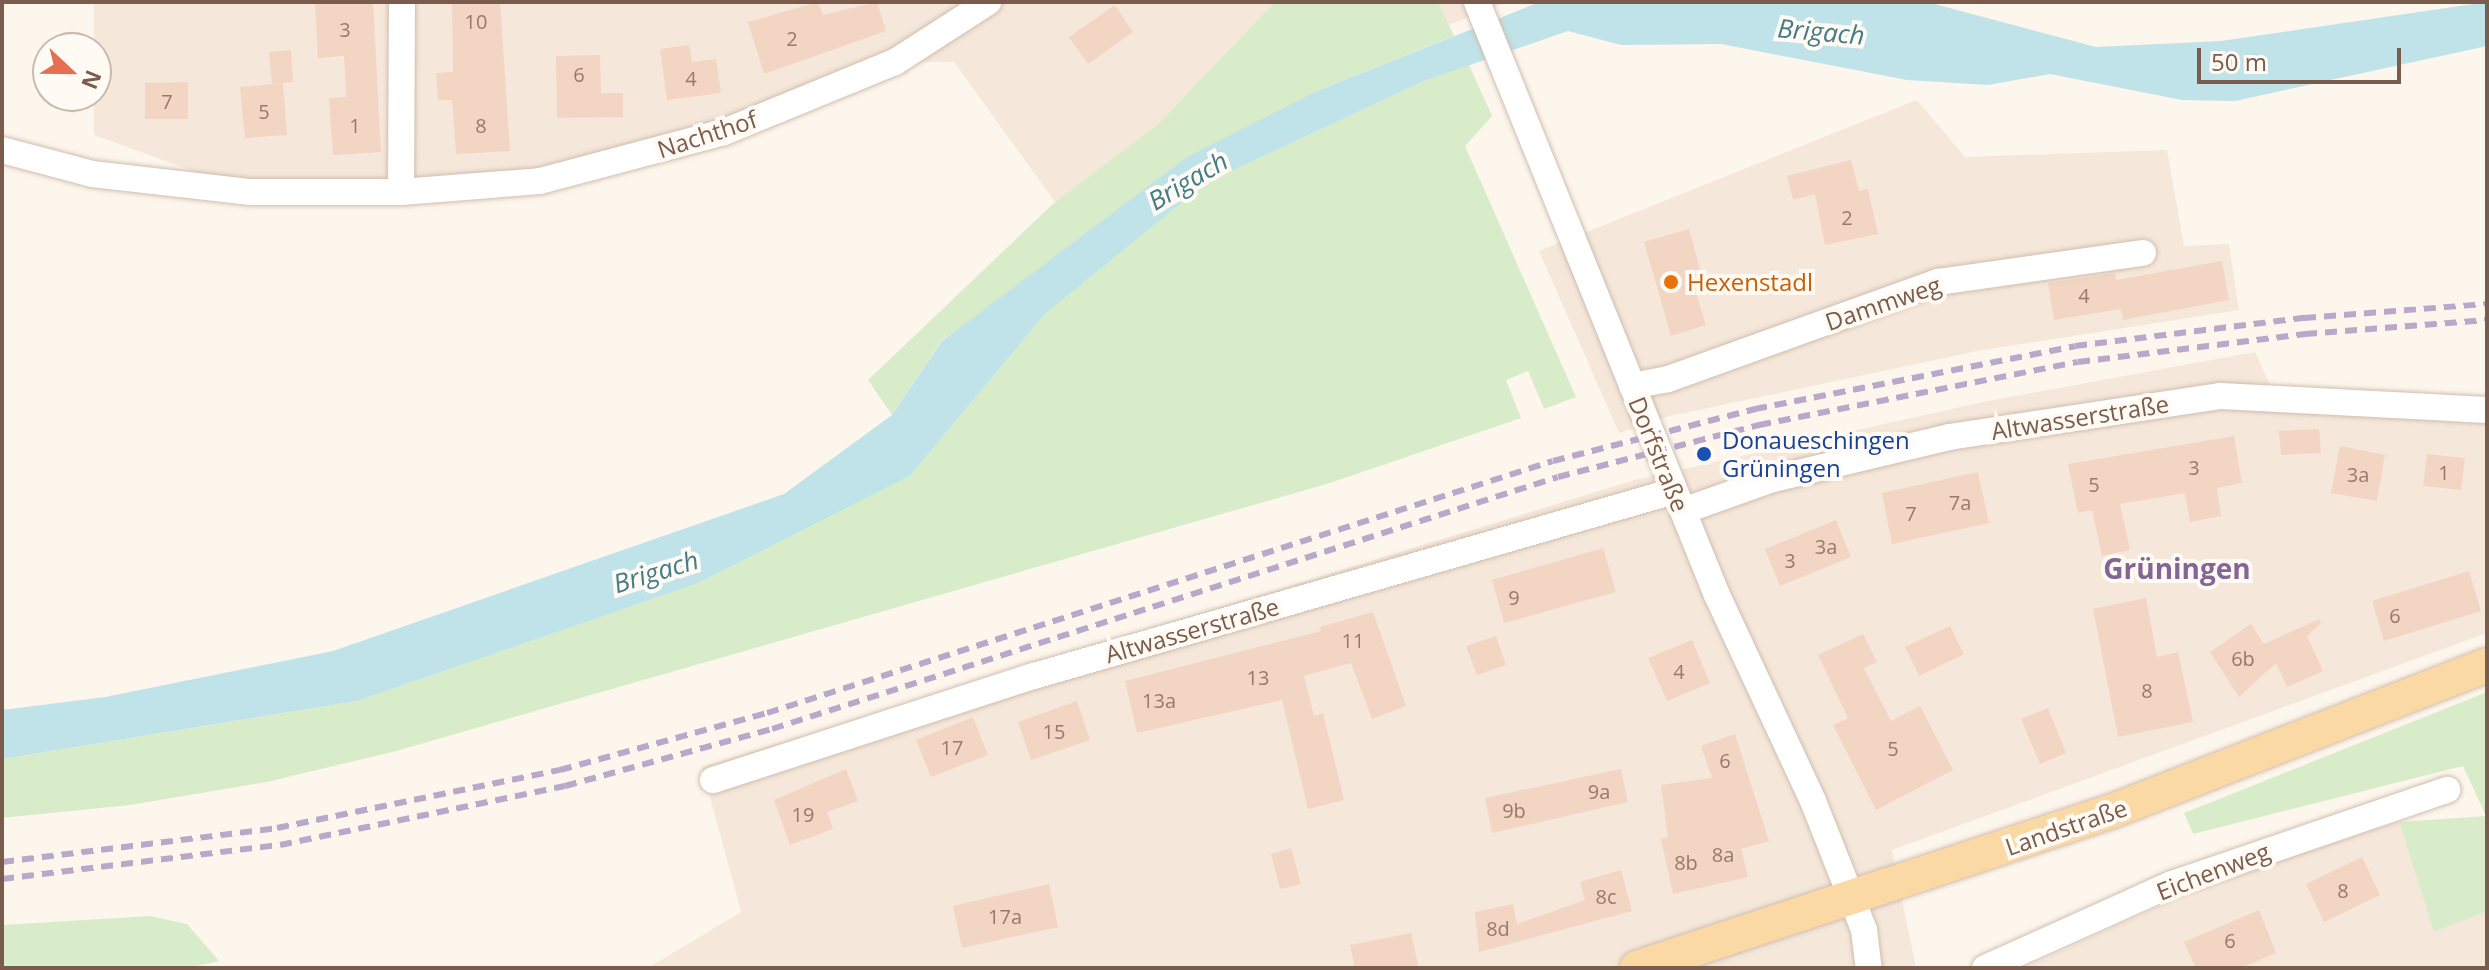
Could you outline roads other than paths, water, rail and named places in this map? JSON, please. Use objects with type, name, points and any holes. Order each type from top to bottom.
[{"type":"main road","name":"Landstraße","points":[[1637,968],[1851,901],[2115,810],[2487,665]]},
{"type":"street","points":[[401,192],[402,2]]},
{"type":"street","name":"Nachthof","points":[[2,150],[92,174],[251,192],[401,192],[540,181],[724,132],[895,62],[988,2]]},
{"type":"street","name":"Dorfstraße","points":[[1477,2],[1520,116],[1679,501],[1813,801],[1864,930],[1869,968]]},
{"type":"street","name":"Dammweg","points":[[1632,386],[1668,379],[1938,282],[2143,253]]},
{"type":"street","name":"Altwasserstraße","points":[[713,780],[1034,676],[1679,501],[1949,437],[2221,396],[2487,410]]},
{"type":"street","name":"Eichenweg","points":[[1985,968],[2172,884],[2447,790]]},
{"type":"water","name":"Brigach","points":[[1927,2],[2096,47],[2221,41],[2487,2],[2487,46],[2235,101],[2182,100],[2050,74],[1988,85],[1907,80],[1721,44],[1621,45],[1568,31],[1424,81],[1206,183],[1045,314],[910,476],[696,584],[357,701],[2,759],[2,710],[105,697],[333,651],[784,494],[892,415],[942,341],[1187,157],[1317,91],[1537,3]]},
{"type":"railway","points":[[2,862],[277,828],[560,770],[767,713],[1553,461],[1755,409],[2075,346],[2304,318],[2487,304]]},
{"type":"railway","points":[[2,879],[280,845],[565,786],[772,729],[1558,477],[1759,425],[2078,362],[2305,334],[2487,320]]},
{"type":"place","name":"Hexenstadl","points":[[1671,282]]},
{"type":"place","name":"Donaueschingen Grüningen","points":[[1704,454]]},
{"type":"district","name":"Grüningen","points":[[2177,568]]}]
